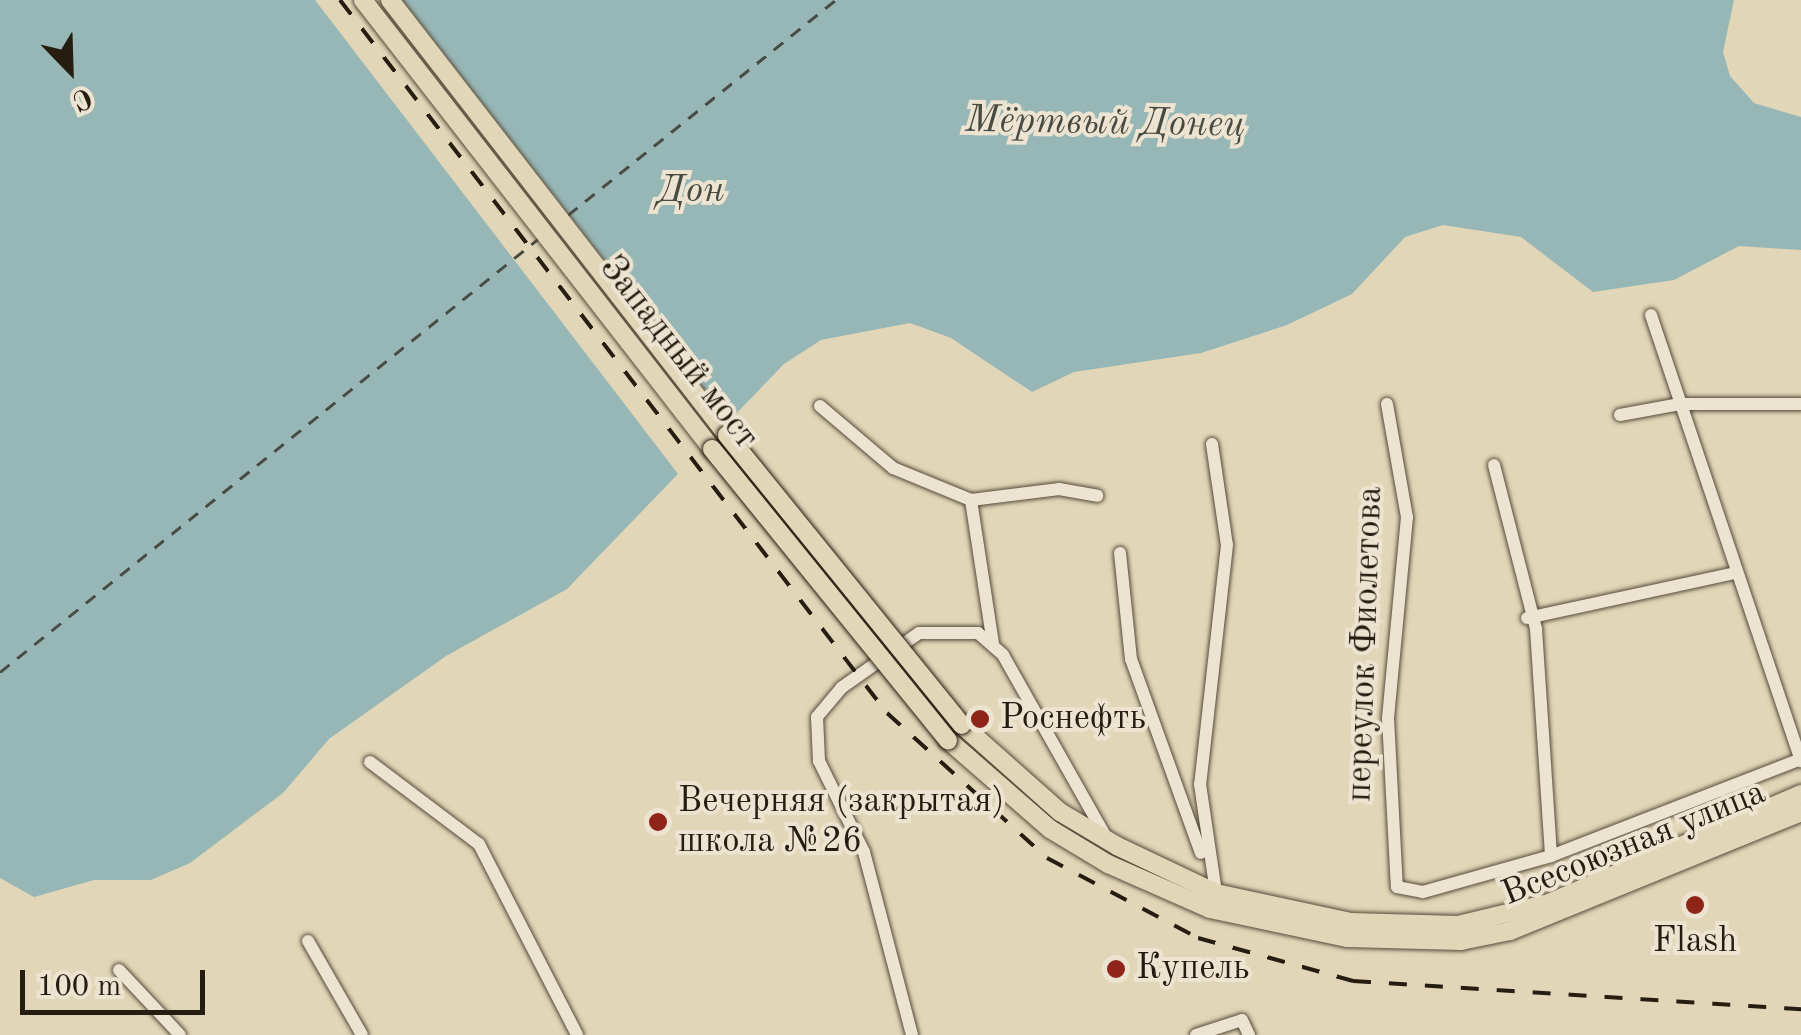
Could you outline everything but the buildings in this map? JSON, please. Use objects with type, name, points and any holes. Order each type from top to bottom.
[{"type":"highway","name":"Западный мост","points":[[364,0],[842,619],[948,740]]},
{"type":"highway","name":"Западный мост","points":[[390,0],[857,606],[962,726]]},
{"type":"highway","name":"Всесоюзная улица","points":[[962,726],[1108,841],[1216,893],[1335,920],[1458,925],[1549,903],[1801,794]]},
{"type":"highway","name":"Всесоюзная улица","points":[[948,740],[1082,849],[1210,908],[1286,929],[1461,941],[1557,918],[1801,812]]},
{"type":"street","points":[[1494,466],[1527,618],[1536,629],[1551,856],[1800,760],[1651,316]]},
{"type":"street","name":"переулок Фиолетова","points":[[1387,404],[1407,517],[1388,718],[1397,887],[1423,892],[1551,856]]},
{"type":"street","points":[[1620,415],[1680,404],[1801,404]]},
{"type":"street","points":[[820,406],[892,468],[971,500],[1059,489],[1097,496]]},
{"type":"street","points":[[1207,870],[1200,784],[1227,545],[1212,444]]},
{"type":"street","points":[[971,500],[993,642],[1108,841]]},
{"type":"street","points":[[1120,554],[1130,659],[1216,893]]},
{"type":"street","points":[[1527,618],[1736,572]]},
{"type":"street","points":[[912,1035],[864,852],[819,761],[817,717],[841,688],[919,633],[955,627],[993,642]]},
{"type":"street","points":[[370,762],[479,844],[577,1035]]},
{"type":"street","points":[[1082,849],[1090,830]]},
{"type":"street","points":[[308,941],[362,1035]]},
{"type":"street","points":[[120,970],[180,1035]]},
{"type":"street","points":[[1196,1035],[1242,1020],[1249,1035]]},
{"type":"water","points":[[0,0],[1734,0],[1723,52],[1730,76],[1754,103],[1801,117],[1801,250],[1739,246],[1674,280],[1593,292],[1521,237],[1443,225],[1405,237],[1352,294],[1287,325],[1201,353],[1074,372],[1032,392],[951,338],[910,323],[821,340],[784,364],[567,589],[446,656],[329,739],[283,793],[190,863],[151,880],[94,880],[34,897],[0,878]]},
{"type":"pier","points":[[315,0],[402,0],[733,426],[685,483]]},
{"type":"ferry route","points":[[568,215],[835,0]]},
{"type":"ferry route","points":[[0,672],[538,239]]},
{"type":"railway","points":[[340,0],[887,713],[1047,858],[1198,938],[1353,981],[1801,1009]]},
{"type":"place","name":"Роснефть","points":[[980,719]]},
{"type":"place","name":"Вечерняя (закрытая) школа №26","points":[[658,822]]},
{"type":"place","name":"Flash","points":[[1695,905]]},
{"type":"place","name":"Купель","points":[[1116,969]]},
{"type":"water label","name":"Мёртвый Донец","points":[[1105,124]]},
{"type":"water label","name":"Дон","points":[[691,192]]}]
